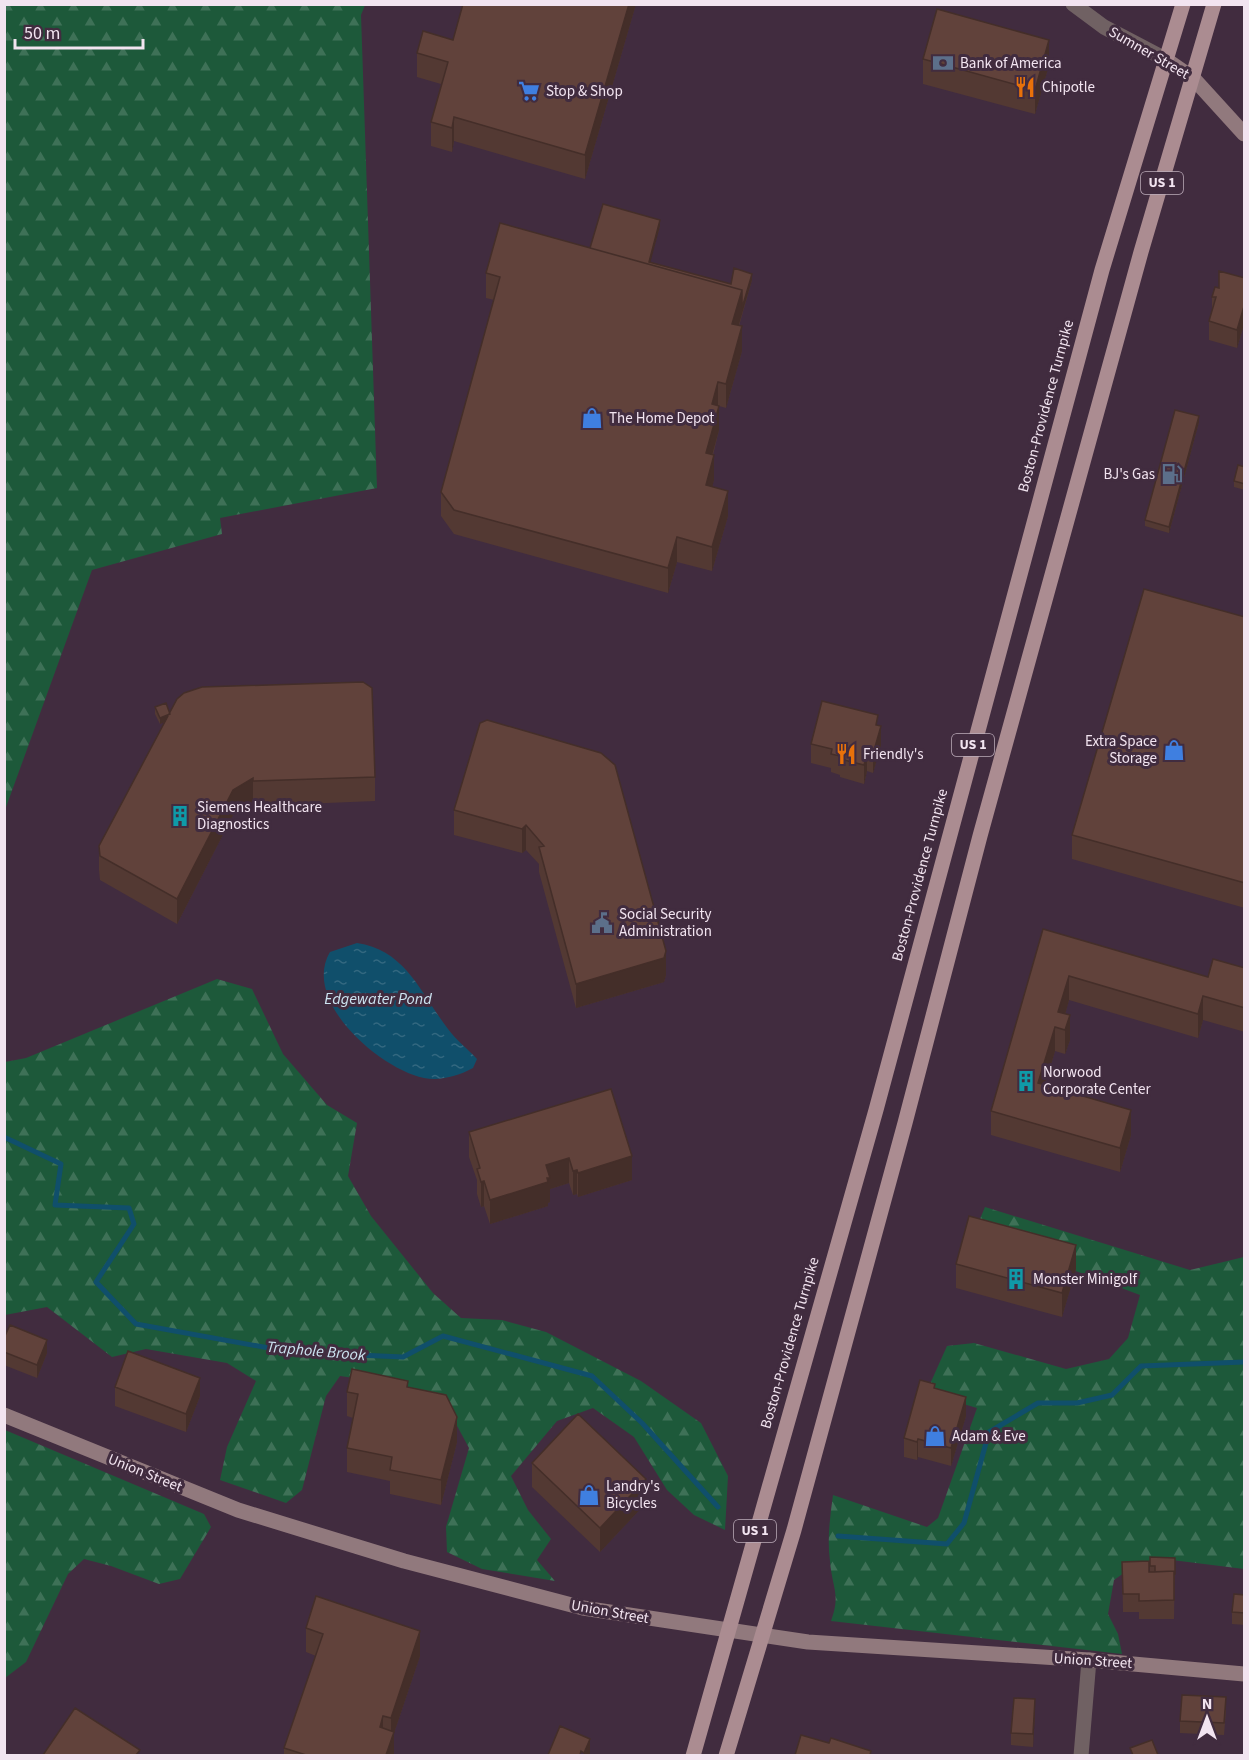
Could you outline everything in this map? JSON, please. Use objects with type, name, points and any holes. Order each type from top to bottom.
[{"type":"main road","name":"Boston-Providence Turnpike","points":[[693,1755],[876,1110],[1074,372],[1183,4]]},
{"type":"main road","name":"US 1","points":[[726,1755],[764,1636],[905,1123],[980,836],[1142,252],[1214,4]]},
{"type":"main road","name":"Sumner Street","points":[[1165,59],[1194,79],[1245,134]]},
{"type":"main road","name":"Union Street","points":[[4,1415],[238,1510],[404,1561],[583,1608],[808,1642],[1089,1660],[1245,1674]]},
{"type":"street","name":"Sumner Street","points":[[1073,4],[1104,27],[1165,59]]},
{"type":"street","points":[[1081,1755],[1089,1660]]},
{"type":"green space","points":[[5,4],[365,5],[361,15],[377,488],[220,518],[222,534],[92,570],[5,810]]},
{"type":"green space","points":[[217,979],[252,989],[283,1054],[327,1105],[357,1123],[348,1176],[371,1216],[433,1293],[461,1318],[502,1320],[546,1332],[641,1381],[701,1423],[728,1476],[725,1530],[694,1515],[667,1490],[634,1437],[593,1408],[557,1421],[511,1476],[528,1510],[551,1539],[537,1560],[555,1581],[482,1569],[447,1552],[446,1527],[469,1448],[448,1409],[398,1384],[340,1376],[326,1396],[302,1490],[286,1503],[220,1480],[227,1447],[256,1381],[227,1363],[146,1349],[112,1357],[47,1307],[5,1315],[5,1062],[26,1058]]},
{"type":"green space","points":[[985,1207],[1190,1270],[1244,1257],[1244,1569],[1164,1559],[1135,1565],[1114,1580],[1108,1614],[1118,1634],[1122,1654],[831,1621],[836,1597],[829,1544],[833,1495],[927,1527],[938,1518],[977,1408],[926,1393],[947,1346],[974,1343],[1066,1369],[1109,1359],[1128,1338],[1140,1295],[974,1233]]},
{"type":"green space","points":[[5,1430],[204,1514],[211,1527],[180,1579],[159,1584],[111,1566],[84,1559],[68,1574],[26,1662],[5,1678]]},
{"type":"water","name":"Edgewater Pond","points":[[357,943],[374,947],[388,954],[411,975],[451,1033],[477,1059],[473,1068],[449,1077],[424,1078],[406,1072],[387,1061],[367,1047],[350,1030],[335,1011],[326,991],[324,971],[330,952]]},
{"type":"building","name":"Stop & Shop","points":[[463,4],[629,4],[585,155],[454,117],[452,128],[431,122],[448,62],[417,53],[423,31],[453,40]]},
{"type":"building","points":[[937,9],[1049,40],[1035,90],[923,59]]},
{"type":"building","points":[[603,204],[660,220],[649,262],[731,284],[734,268],[752,274],[742,308],[742,290],[590,248]]},
{"type":"building","name":"The Home Depot","points":[[500,223],[742,290],[732,324],[742,326],[726,384],[718,382],[712,404],[719,406],[706,453],[714,455],[706,485],[728,491],[712,547],[677,537],[668,568],[454,510],[441,492],[500,277],[486,273]]},
{"type":"building","points":[[1219,271],[1245,278],[1245,303],[1237,330],[1209,321],[1216,297],[1212,297],[1215,287],[1219,288]]},
{"type":"building","name":"BJ's Gas","points":[[1175,410],[1199,416],[1169,527],[1145,520]]},
{"type":"building","points":[[1238,465],[1245,467],[1245,484],[1234,481]]},
{"type":"building","name":"Extra Space Storage","points":[[1144,589],[1245,617],[1245,883],[1072,835]]},
{"type":"building","name":"Siemens Healthcare Diagnostics","points":[[363,682],[372,688],[375,777],[253,781],[253,778],[233,790],[177,899],[100,856],[99,846],[177,699],[184,693],[202,687]]},
{"type":"building","points":[[822,701],[878,715],[876,725],[881,726],[873,754],[867,753],[864,765],[840,759],[840,756],[831,754],[832,749],[811,744]]},
{"type":"building","points":[[166,703],[170,714],[160,718],[155,707]]},
{"type":"building","name":"Social Security Administration","points":[[487,720],[601,753],[615,765],[666,951],[664,958],[576,984],[539,847],[544,846],[526,825],[522,829],[454,810],[480,723]]},
{"type":"building","points":[[1043,929],[1208,977],[1213,959],[1245,968],[1245,1008],[1203,996],[1198,1014],[1069,976],[1058,1012],[1070,1015],[1065,1030],[1055,1027],[1038,1083],[1131,1110],[1120,1148],[991,1111]]},
{"type":"building","points":[[611,1089],[632,1156],[578,1173],[577,1170],[573,1171],[569,1158],[546,1165],[550,1178],[547,1178],[548,1182],[490,1200],[484,1181],[481,1182],[477,1169],[480,1168],[469,1132]]},
{"type":"building","points":[[969,1216],[1076,1245],[1062,1293],[956,1264]]},
{"type":"building","points":[[10,1325],[47,1340],[37,1365],[4,1352],[4,1338]]},
{"type":"building","points":[[128,1351],[200,1378],[186,1414],[115,1387]]},
{"type":"building","points":[[352,1369],[408,1381],[407,1387],[446,1395],[457,1417],[441,1480],[390,1470],[392,1457],[347,1448],[358,1394],[347,1392]]},
{"type":"building","points":[[920,1380],[935,1384],[934,1388],[966,1397],[951,1448],[918,1439],[917,1442],[904,1438]]},
{"type":"building","name":"Landry's Bicycles","points":[[578,1414],[646,1479],[600,1528],[532,1463]]},
{"type":"building","points":[[1150,1557],[1175,1558],[1175,1574],[1174,1571],[1155,1572],[1155,1566],[1150,1566]]},
{"type":"building","points":[[1149,1561],[1149,1572],[1174,1571],[1174,1600],[1139,1601],[1139,1594],[1123,1594],[1122,1562]]},
{"type":"building","points":[[1234,1594],[1245,1595],[1245,1613],[1232,1612]]},
{"type":"building","points":[[316,1596],[420,1631],[391,1718],[383,1716],[380,1727],[394,1732],[386,1755],[306,1755],[284,1748],[323,1634],[306,1628]]},
{"type":"building","points":[[1182,1695],[1226,1697],[1224,1723],[1180,1721]]},
{"type":"building","points":[[1014,1698],[1035,1699],[1033,1734],[1011,1733]]},
{"type":"building","points":[[75,1708],[140,1750],[136,1755],[43,1755]]},
{"type":"building","points":[[560,1726],[590,1739],[584,1753],[581,1751],[580,1755],[548,1755]]},
{"type":"building","points":[[801,1735],[829,1743],[831,1738],[871,1751],[870,1755],[795,1755]]},
{"type":"building","points":[[1152,1740],[1158,1755],[1133,1755],[1130,1748]]},
{"type":"waterway","name":"Traphole Brook","points":[[4,1137],[61,1164],[55,1205],[129,1208],[134,1224],[96,1282],[136,1324],[291,1352],[403,1357],[443,1336],[592,1376],[642,1423],[718,1507]]},
{"type":"waterway","name":"Traphole Brook","points":[[838,1536],[947,1544],[964,1523],[989,1432],[1038,1403],[1077,1403],[1112,1395],[1141,1366],[1244,1362]]},
{"type":"place","name":"Bank of America","points":[[943,63]]},
{"type":"place","name":"Chipotle","points":[[1025,87]]},
{"type":"place","name":"Stop & Shop","points":[[529,91]]},
{"type":"place","name":"The Home Depot","points":[[592,418]]},
{"type":"place","name":"BJ's Gas","points":[[1172,474]]},
{"type":"place","name":"Extra Space Storage","points":[[1174,750]]},
{"type":"place","name":"Friendly's","points":[[846,754]]},
{"type":"place","name":"Siemens Healthcare Diagnostics","points":[[180,816]]},
{"type":"place","name":"Social Security Administration","points":[[602,923]]},
{"type":"place","name":"Norwood Corporate Center","points":[[1026,1081]]},
{"type":"place","name":"Monster Minigolf","points":[[1016,1279]]},
{"type":"place","name":"Adam & Eve","points":[[935,1436]]},
{"type":"place","name":"Landry's Bicycles","points":[[589,1495]]}]
